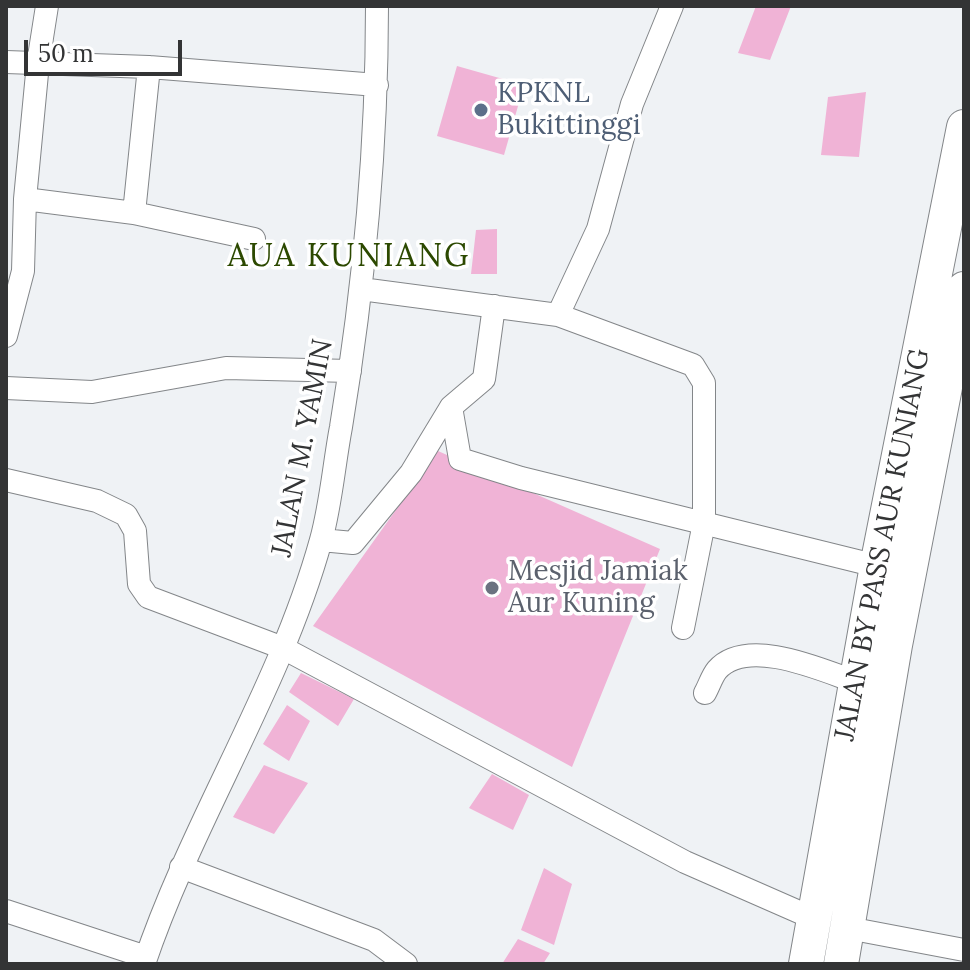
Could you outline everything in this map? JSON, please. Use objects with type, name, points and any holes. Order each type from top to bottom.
[{"type":"highway","name":"JALAN BY PASS AUR KUNIANG","points":[[806,964],[856,682],[879,644],[877,566],[958,198],[964,127]]},
{"type":"highway","name":"JALAN BY PASS AUR KUNIANG","points":[[841,964],[848,928],[879,644],[964,289]]},
{"type":"street","points":[[6,336],[23,271],[15,224],[25,199],[38,63],[47,6]]},
{"type":"street","name":"JALAN M. YAMIN","points":[[145,961],[181,867],[283,648],[321,540],[361,289],[377,85],[377,6]]},
{"type":"street","points":[[558,315],[598,229],[632,104],[672,6]]},
{"type":"street","points":[[6,62],[149,67],[377,85]]},
{"type":"street","points":[[134,213],[149,67]]},
{"type":"street","points":[[25,199],[134,213],[254,239]]},
{"type":"street","points":[[361,289],[558,315],[693,365],[704,383],[704,523],[683,628]]},
{"type":"street","points":[[321,540],[353,543],[411,473],[451,407],[484,379],[494,306]]},
{"type":"street","points":[[6,388],[92,392],[226,368],[350,371]]},
{"type":"street","points":[[451,407],[460,459],[521,478],[877,566]]},
{"type":"street","points":[[6,480],[114,507],[133,522],[139,584],[148,597],[283,648],[685,862],[815,919]]},
{"type":"street","points":[[705,693],[717,670],[731,661],[753,655],[784,658],[856,682]]},
{"type":"street","points":[[181,867],[374,940],[406,964]]},
{"type":"street","points":[[6,911],[145,961]]},
{"type":"street","points":[[848,928],[964,950]]},
{"type":"building","points":[[756,6],[791,6],[770,60],[738,53]]},
{"type":"building","name":"KPKNL Bukittinggi","points":[[457,66],[524,85],[504,155],[437,136]]},
{"type":"building","points":[[866,92],[859,157],[821,155],[828,97]]},
{"type":"building","points":[[497,229],[497,274],[471,274],[476,230]]},
{"type":"building","name":"Mesjid Jamiak Aur Kuning","points":[[438,451],[660,549],[572,767],[313,626]]},
{"type":"building","points":[[301,673],[354,699],[338,726],[289,692]]},
{"type":"building","points":[[287,705],[310,721],[289,761],[263,744]]},
{"type":"building","points":[[264,765],[308,783],[274,834],[233,817]]},
{"type":"building","points":[[492,774],[529,795],[513,830],[469,808]]},
{"type":"building","points":[[544,868],[572,884],[554,945],[521,930]]},
{"type":"building","points":[[518,939],[550,953],[543,964],[502,964]]},
{"type":"place","name":"KPKNL Bukittinggi","points":[[481,110]]},
{"type":"place","name":"Mesjid Jamiak Aur Kuning","points":[[492,588]]},
{"type":"district","name":"AUA KUNIANG","points":[[349,257]]}]
